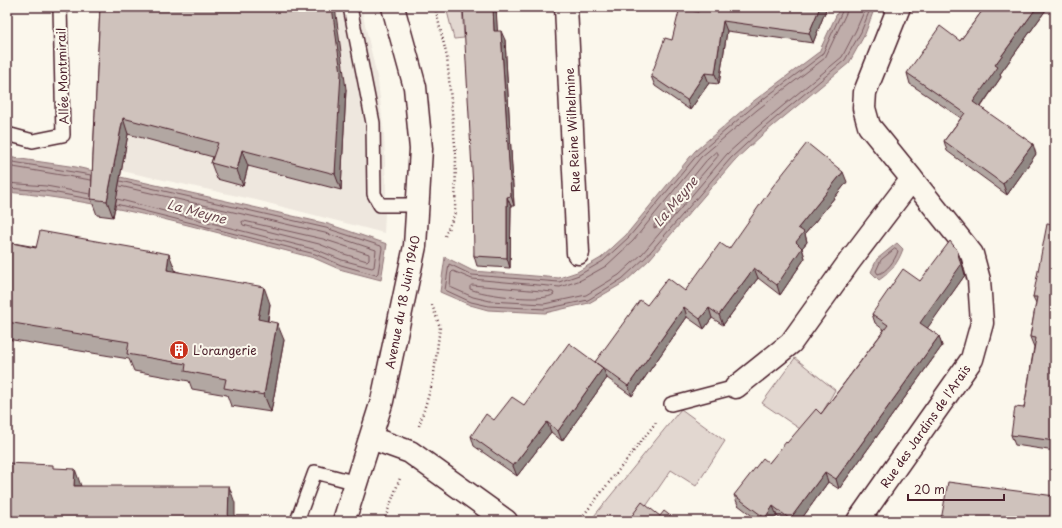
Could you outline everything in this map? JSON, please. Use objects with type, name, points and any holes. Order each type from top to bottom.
[{"type":"street","name":"Avenue du 18 Juin 1940","points":[[344,521],[371,438],[405,298],[415,246],[421,149],[415,86],[393,7]]},
{"type":"street","name":"Rue Reine Wilhelmine","points":[[566,7],[578,254]]},
{"type":"street","name":"Rue des Jardins de l'Araïs","points":[[858,521],[972,359],[982,323],[979,280],[972,254],[869,126],[864,108],[865,92],[899,7]]},
{"type":"street","points":[[736,387],[791,342],[912,179]]},
{"type":"street","points":[[371,438],[410,452],[506,521]]},
{"type":"lane","name":"Allée Montmirail","points":[[7,134],[33,141],[63,135],[60,7]]},
{"type":"lane","points":[[350,7],[374,123],[374,194],[380,205],[418,205]]},
{"type":"lane","points":[[671,404],[736,387]]},
{"type":"lane","points":[[297,521],[315,472],[357,483]]},
{"type":"path","points":[[435,7],[447,57],[456,156],[455,213],[444,238]]},
{"type":"path","points":[[417,432],[433,381],[440,327],[431,302]]},
{"type":"path","points":[[579,521],[671,404]]},
{"type":"path","points":[[384,521],[402,473]]},
{"type":"shaded area","points":[[106,7],[361,7],[378,81],[384,135],[386,192],[384,233],[256,200],[99,166]]},
{"type":"shaded area","points":[[446,7],[462,7],[464,38],[454,39]]},
{"type":"shaded area","points":[[795,358],[835,390],[821,415],[803,431],[762,403]]},
{"type":"shaded area","points":[[681,409],[725,441],[696,486],[671,470],[636,521],[590,521]]},
{"type":"water","name":"La Meyne","points":[[840,7],[875,7],[865,34],[849,63],[762,135],[734,161],[649,260],[625,282],[589,303],[545,313],[488,310],[470,305],[440,292],[445,257],[473,271],[559,278],[577,272],[601,258],[626,235],[695,151],[751,103],[819,52]]},
{"type":"water","name":"La Meyne","points":[[7,157],[76,167],[328,224],[387,244],[381,280],[339,269],[314,258],[162,219],[85,202],[7,192]]},
{"type":"water","points":[[897,243],[903,249],[899,259],[894,267],[879,280],[871,272],[877,259]]},
{"type":"building","points":[[100,7],[332,7],[341,73],[335,174],[242,150],[237,170],[211,163],[218,143],[123,118],[107,201],[91,199]]},
{"type":"building","points":[[463,7],[493,7],[494,31],[501,31],[511,196],[507,197],[507,258],[474,256],[473,188]]},
{"type":"building","points":[[680,7],[698,12],[699,7],[820,7],[809,33],[723,21],[715,74],[705,73],[687,100],[651,76],[665,38],[672,40]]},
{"type":"building","points":[[985,7],[1037,7],[995,65],[998,67],[973,102],[1033,144],[1003,184],[944,141],[965,113],[907,73],[940,26],[960,41]]},
{"type":"building","points":[[807,143],[843,172],[798,228],[804,232],[796,242],[802,248],[777,285],[754,268],[719,315],[709,308],[700,319],[684,307],[628,386],[595,362],[640,300],[647,305],[668,278],[685,291],[720,243],[729,249],[773,186]]},
{"type":"building","points":[[1047,224],[1055,225],[1055,441],[1011,435],[1015,407],[1024,408],[1036,338],[1030,337],[1037,297],[1033,297]]},
{"type":"building","name":"L'orangerie","points":[[40,231],[169,254],[167,270],[264,287],[258,319],[277,323],[264,395],[224,388],[226,379],[185,371],[186,364],[127,354],[129,342],[7,322],[7,242],[36,248]]},
{"type":"building","points":[[950,241],[957,250],[961,265],[920,323],[939,336],[836,479],[825,472],[790,519],[773,506],[765,518],[734,495],[763,458],[769,463],[816,409],[821,414],[888,325],[872,314],[903,269],[920,281]]},
{"type":"building","points":[[569,343],[603,368],[558,431],[547,422],[513,466],[471,436],[486,414],[494,420],[512,397],[524,405]]},
{"type":"building","points":[[7,463],[53,465],[53,468],[75,469],[74,486],[229,486],[228,521],[7,521]]},
{"type":"building","points":[[948,482],[1055,496],[1055,521],[941,520]]},
{"type":"building","points":[[642,502],[660,516],[664,511],[677,521],[628,521]]},
{"type":"place","name":"L'orangerie","points":[[179,350]]}]
